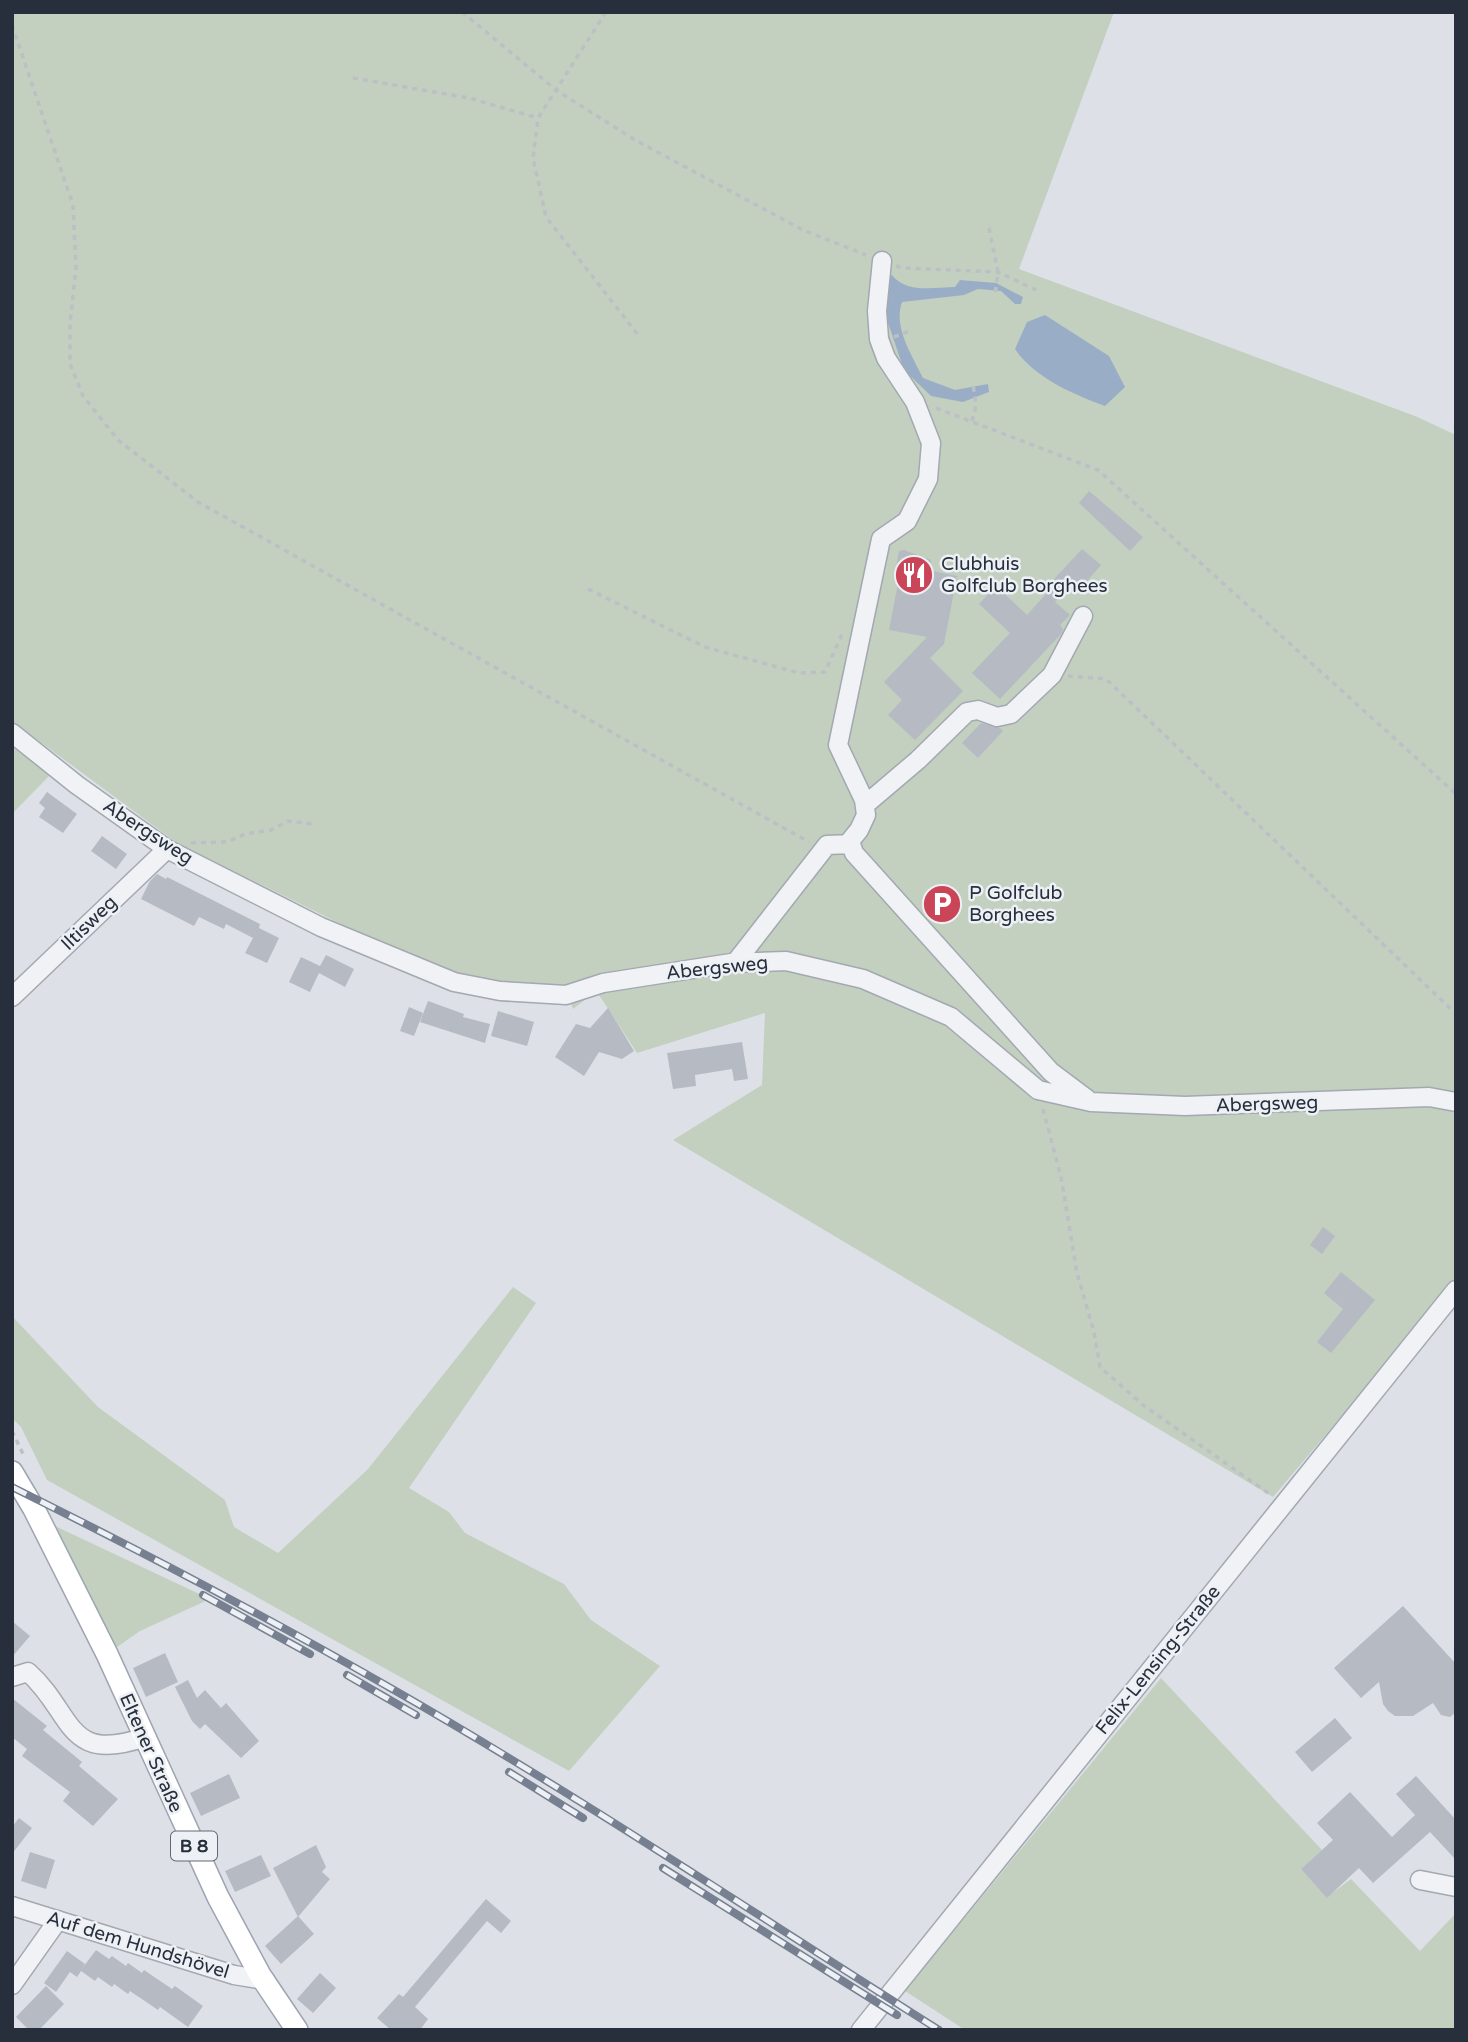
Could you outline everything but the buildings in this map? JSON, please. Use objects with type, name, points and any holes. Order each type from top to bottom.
[{"type":"main road","name":"Eltener Straße","points":[[12,1472],[58,1556],[145,1737],[218,1898],[297,2030]]},
{"type":"street","points":[[882,261],[877,311],[879,339],[886,358],[917,408],[931,443],[928,479],[907,521],[881,539],[838,745],[865,805],[866,815],[850,841],[854,853],[995,1012],[1051,1072],[1091,1102]]},
{"type":"street","points":[[865,805],[918,760],[962,715],[972,710],[993,717],[1007,716],[1052,675],[1083,616]]},
{"type":"street","name":"Abergsweg","points":[[12,733],[77,785],[171,851],[321,927],[454,982],[499,992],[566,995],[603,983],[735,963],[786,961],[863,979],[951,1017],[1038,1090],[1091,1102],[1185,1106],[1429,1097],[1456,1102]]},
{"type":"street","points":[[735,963],[827,845],[851,844]]},
{"type":"street","name":"Iltisweg","points":[[12,997],[171,851]]},
{"type":"street","name":"Felix-Lensing-Straße","points":[[861,2030],[1456,1290]]},
{"type":"street","points":[[12,1677],[28,1672],[38,1681],[75,1734],[87,1742],[105,1746],[124,1744],[145,1737]]},
{"type":"street","points":[[1420,1880],[1456,1887]]},
{"type":"street","name":"Auf dem Hundshövel","points":[[12,1906],[234,1975],[265,1980]]},
{"type":"street","points":[[12,1985],[58,1920]]},
{"type":"path","points":[[462,12],[556,90],[635,140],[803,230],[903,268],[998,274],[1036,290]]},
{"type":"path","points":[[606,12],[538,118],[533,158],[546,216],[639,337]]},
{"type":"path","points":[[12,25],[73,205],[76,269],[70,323],[70,365],[83,396],[118,440],[198,502],[796,836],[816,845],[827,845]]},
{"type":"path","points":[[353,78],[469,98],[538,118]]},
{"type":"path","points":[[989,228],[998,274],[996,295]]},
{"type":"path","points":[[891,338],[912,330]]},
{"type":"path","points":[[972,421],[976,405],[973,384]]},
{"type":"path","points":[[917,408],[935,407],[1098,470],[1456,794]]},
{"type":"path","points":[[588,589],[705,647],[799,673],[825,672],[845,627]]},
{"type":"path","points":[[1052,675],[1106,678],[1456,1014]]},
{"type":"path","points":[[171,851],[191,842],[227,842],[245,834],[271,830],[288,821],[314,824]]},
{"type":"path","points":[[1038,1090],[1060,1177],[1077,1273],[1094,1332],[1100,1367],[1143,1405],[1285,1504]]},
{"type":"green space","points":[[12,12],[1114,12],[1019,269],[1415,416],[1456,435],[1456,1281],[1273,1497],[673,1140],[762,1085],[765,1013],[637,1053],[599,995],[586,999],[573,1009],[565,985],[499,983],[462,975],[341,924],[177,843],[12,721]]},
{"type":"green space","points":[[12,747],[50,775],[12,814]]},
{"type":"green space","points":[[513,1287],[536,1303],[409,1488],[449,1512],[465,1533],[564,1584],[591,1620],[660,1666],[569,1771],[47,1480],[21,1427],[12,1418],[12,1316],[98,1407],[225,1500],[234,1527],[278,1553],[368,1469]]},
{"type":"green space","points":[[38,1518],[210,1599],[140,1631],[107,1654]]},
{"type":"green space","points":[[1161,1678],[1322,1850],[1301,1869],[1327,1897],[1351,1879],[1420,1951],[1456,1913],[1456,2030],[965,2030],[905,1991]]},
{"type":"water","points":[[892,275],[905,285],[921,288],[955,287],[960,280],[996,283],[1023,297],[1021,304],[1015,304],[1001,291],[978,289],[964,295],[902,302],[902,331],[923,378],[955,390],[988,384],[989,392],[963,402],[931,396],[904,370],[883,308],[886,282]]},
{"type":"water","points":[[1045,315],[1109,356],[1125,387],[1105,406],[1044,377],[1015,349],[1027,322]]},
{"type":"railway","points":[[12,1487],[252,1611],[463,1730],[939,2030]]},
{"type":"railway","points":[[203,1595],[310,1654]]},
{"type":"railway","points":[[347,1675],[416,1715]]},
{"type":"railway","points":[[509,1772],[583,1818]]},
{"type":"railway","points":[[663,1868],[897,2015]]},
{"type":"place","name":"Clubhuis Golfclub Borghees","points":[[914,575]]},
{"type":"place","name":"P Golfclub Borghees","points":[[942,904]]}]
